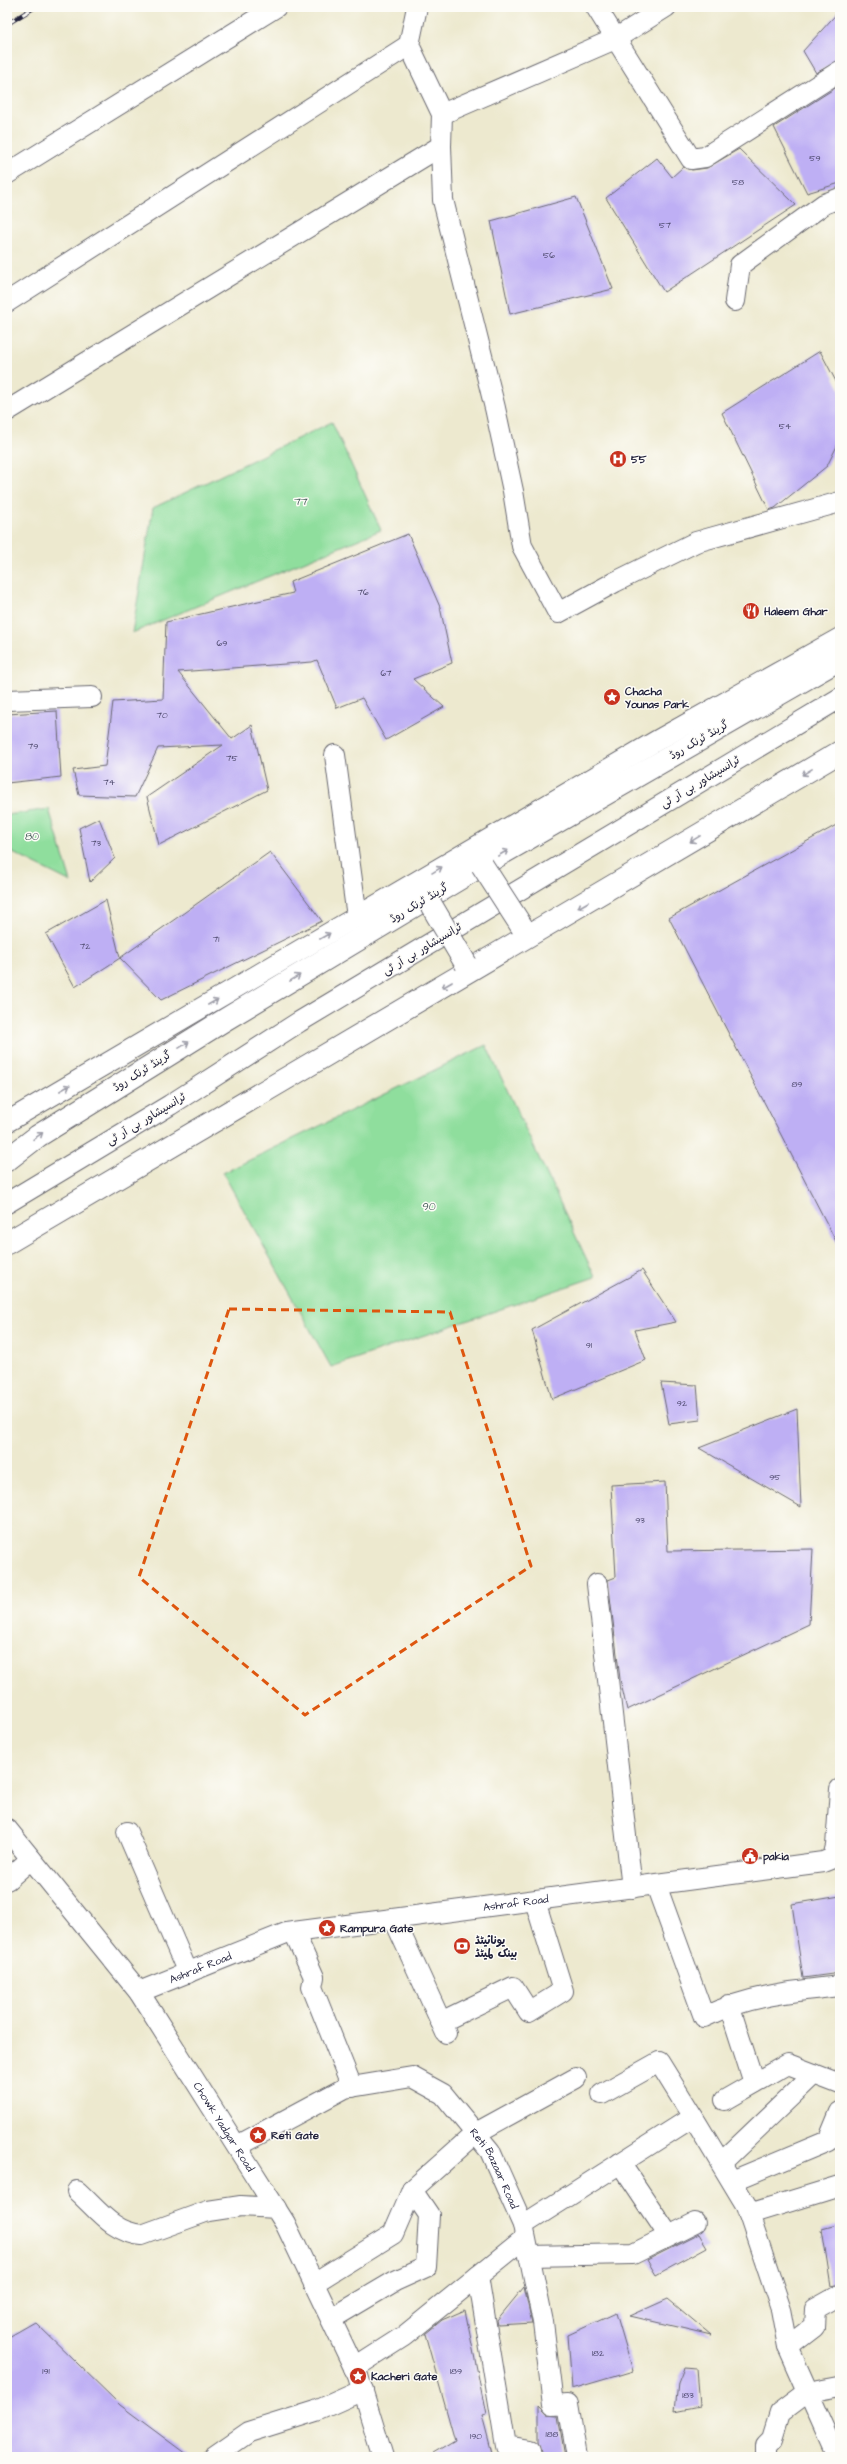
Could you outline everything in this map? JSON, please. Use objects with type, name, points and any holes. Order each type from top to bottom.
[{"type":"highway","name":"گرینڈ ٹرنک روڈ","points":[[7,1160],[58,1123],[427,898],[840,659]]},
{"type":"highway","points":[[7,1243],[468,968],[524,932],[840,752]]},
{"type":"highway","points":[[482,865],[524,932]]},
{"type":"highway","points":[[427,898],[468,968]]},
{"type":"street","points":[[7,174],[276,7]]},
{"type":"street","points":[[418,7],[409,45],[442,114],[443,200],[495,408],[522,546],[558,613],[615,582],[696,542],[840,502]]},
{"type":"street","points":[[596,7],[691,159],[705,157],[840,71]]},
{"type":"street","points":[[442,114],[615,38],[666,7]]},
{"type":"street","points":[[7,302],[409,45]]},
{"type":"street","points":[[7,411],[442,146]]},
{"type":"street","points":[[735,301],[740,265],[824,204],[840,198]]},
{"type":"street","points":[[8,1119],[357,917],[656,741],[840,638]]},
{"type":"street","points":[[7,700],[92,697]]},
{"type":"street","name":"ٹرانسپشاور بی آر ٹی","points":[[7,1203],[170,1105],[299,1022],[840,698]]},
{"type":"street","points":[[335,755],[357,917]]},
{"type":"street","points":[[597,1584],[632,1888]]},
{"type":"street","name":"Ashraf Road","points":[[139,1992],[286,1933],[823,1862],[836,1862],[840,1789]]},
{"type":"street","name":"Chowk Yadgar Road","points":[[7,1829],[139,1992],[285,2223],[354,2368],[363,2390],[383,2457]]},
{"type":"street","points":[[127,1832],[188,1973]]},
{"type":"street","points":[[7,1880],[31,1859]]},
{"type":"street","points":[[656,1884],[704,2017],[729,2005],[792,1991],[840,1986]]},
{"type":"street","points":[[394,1919],[444,2029],[513,1987],[529,2012],[563,1990],[535,1900]]},
{"type":"street","points":[[294,1932],[314,1977],[312,1988],[352,2087]]},
{"type":"street","points":[[729,2005],[754,2084]]},
{"type":"street","points":[[602,2094],[658,2062],[721,2162],[746,2205],[781,2309],[788,2346],[837,2457]]},
{"type":"street","points":[[725,2100],[788,2064],[840,2084]]},
{"type":"street","points":[[721,2162],[814,2074]]},
{"type":"street","name":"Reti Bazaar Road","points":[[237,2146],[345,2088],[412,2077],[443,2094],[490,2151],[526,2240],[543,2322],[553,2405],[568,2404],[577,2457]]},
{"type":"street","points":[[314,2283],[393,2234],[412,2190],[476,2133],[576,2078]]},
{"type":"street","points":[[732,2181],[828,2140],[840,2112]]},
{"type":"street","points":[[354,2368],[404,2336],[478,2276],[526,2240],[620,2163],[693,2117]]},
{"type":"street","points":[[620,2163],[669,2236]]},
{"type":"street","points":[[749,2214],[840,2186]]},
{"type":"street","points":[[331,2319],[394,2281],[426,2268],[429,2215],[412,2190]]},
{"type":"street","points":[[77,2191],[111,2224],[132,2234],[142,2235],[208,2212],[241,2206],[276,2208]]},
{"type":"street","points":[[526,2240],[633,2254],[695,2223]]},
{"type":"street","points":[[478,2276],[506,2446],[531,2450],[532,2457]]},
{"type":"street","points":[[788,2346],[814,2327],[815,2309],[840,2295]]},
{"type":"street","points":[[766,2457],[766,2445],[772,2439],[780,2413],[808,2392],[840,2386]]},
{"type":"street","points":[[216,2456],[249,2432],[316,2411],[363,2390]]},
{"type":"highlighted area","points":[[229,1309],[450,1312],[531,1566],[305,1715],[139,1577]]},
{"type":"green space","name":"77","points":[[332,422],[381,530],[132,633],[153,508]]},
{"type":"green space","name":"80","points":[[49,809],[71,882],[7,850],[7,815]]},
{"type":"green space","name":"90","points":[[486,1045],[595,1277],[331,1367],[223,1173]]},
{"type":"building","points":[[840,10],[840,60],[816,73],[803,51]]},
{"type":"building","points":[[840,85],[840,183],[807,193],[774,127]]},
{"type":"building","points":[[739,149],[796,205],[664,292],[606,198],[657,158],[672,177],[683,167],[692,170],[707,168]]},
{"type":"building","points":[[576,197],[613,289],[510,314],[491,221]]},
{"type":"building","points":[[820,351],[840,389],[840,440],[827,466],[775,508],[769,510],[722,413]]},
{"type":"building","points":[[408,534],[440,607],[452,663],[413,679],[444,707],[386,740],[362,698],[337,708],[317,660],[312,662],[178,672],[232,739],[252,725],[267,790],[159,845],[147,797],[223,745],[158,748],[135,797],[79,795],[73,770],[105,766],[113,702],[163,699],[166,622],[293,593],[290,582]]},
{"type":"building","points":[[57,711],[61,777],[7,783],[7,714]]},
{"type":"building","points":[[99,818],[115,858],[90,882],[79,828]]},
{"type":"building","points":[[840,823],[840,1249],[669,918]]},
{"type":"building","points":[[270,852],[322,921],[161,1000],[120,958]]},
{"type":"building","points":[[106,900],[120,958],[75,987],[46,934]]},
{"type":"building","points":[[642,1270],[676,1322],[635,1330],[646,1360],[552,1399],[532,1330]]},
{"type":"building","points":[[661,1383],[697,1385],[700,1420],[669,1424]]},
{"type":"building","points":[[797,1409],[801,1507],[699,1448]]},
{"type":"building","points":[[665,1482],[668,1551],[813,1549],[809,1624],[627,1710],[620,1679],[608,1580],[616,1577],[611,1485]]},
{"type":"building","points":[[840,1896],[840,1973],[803,1978],[792,1904]]},
{"type":"building","points":[[840,2224],[840,2284],[831,2286],[822,2229]]},
{"type":"building","points":[[699,2234],[707,2247],[656,2275],[647,2260]]},
{"type":"building","points":[[524,2287],[532,2323],[498,2325],[497,2320]]},
{"type":"building","points":[[668,2299],[711,2335],[630,2316]]},
{"type":"building","points":[[465,2310],[486,2414],[482,2415],[493,2457],[428,2457],[455,2441],[425,2334],[442,2320]]},
{"type":"building","points":[[616,2313],[633,2371],[572,2389],[568,2335]]},
{"type":"building","points":[[35,2322],[120,2405],[190,2457],[7,2457],[7,2338]]},
{"type":"building","points":[[684,2368],[697,2369],[700,2406],[675,2411],[678,2383]]},
{"type":"building","points":[[539,2406],[548,2415],[558,2416],[565,2457],[543,2457],[539,2442]]},
{"type":"railway","points":[[7,24],[35,7]]},
{"type":"place","name":"55","points":[[618,459]]},
{"type":"place","name":"Haleem Ghar","points":[[751,611]]},
{"type":"place","name":"Chacha Younas Park","points":[[612,697]]},
{"type":"place","name":"pakia","points":[[750,1856]]},
{"type":"place","name":"Rampura Gate","points":[[327,1928]]},
{"type":"place","name":"یونائیٹڈ بینک لمیٹڈ","points":[[462,1946]]},
{"type":"place","name":"Reti Gate","points":[[258,2135]]},
{"type":"place","name":"Kacheri Gate","points":[[358,2376]]}]
